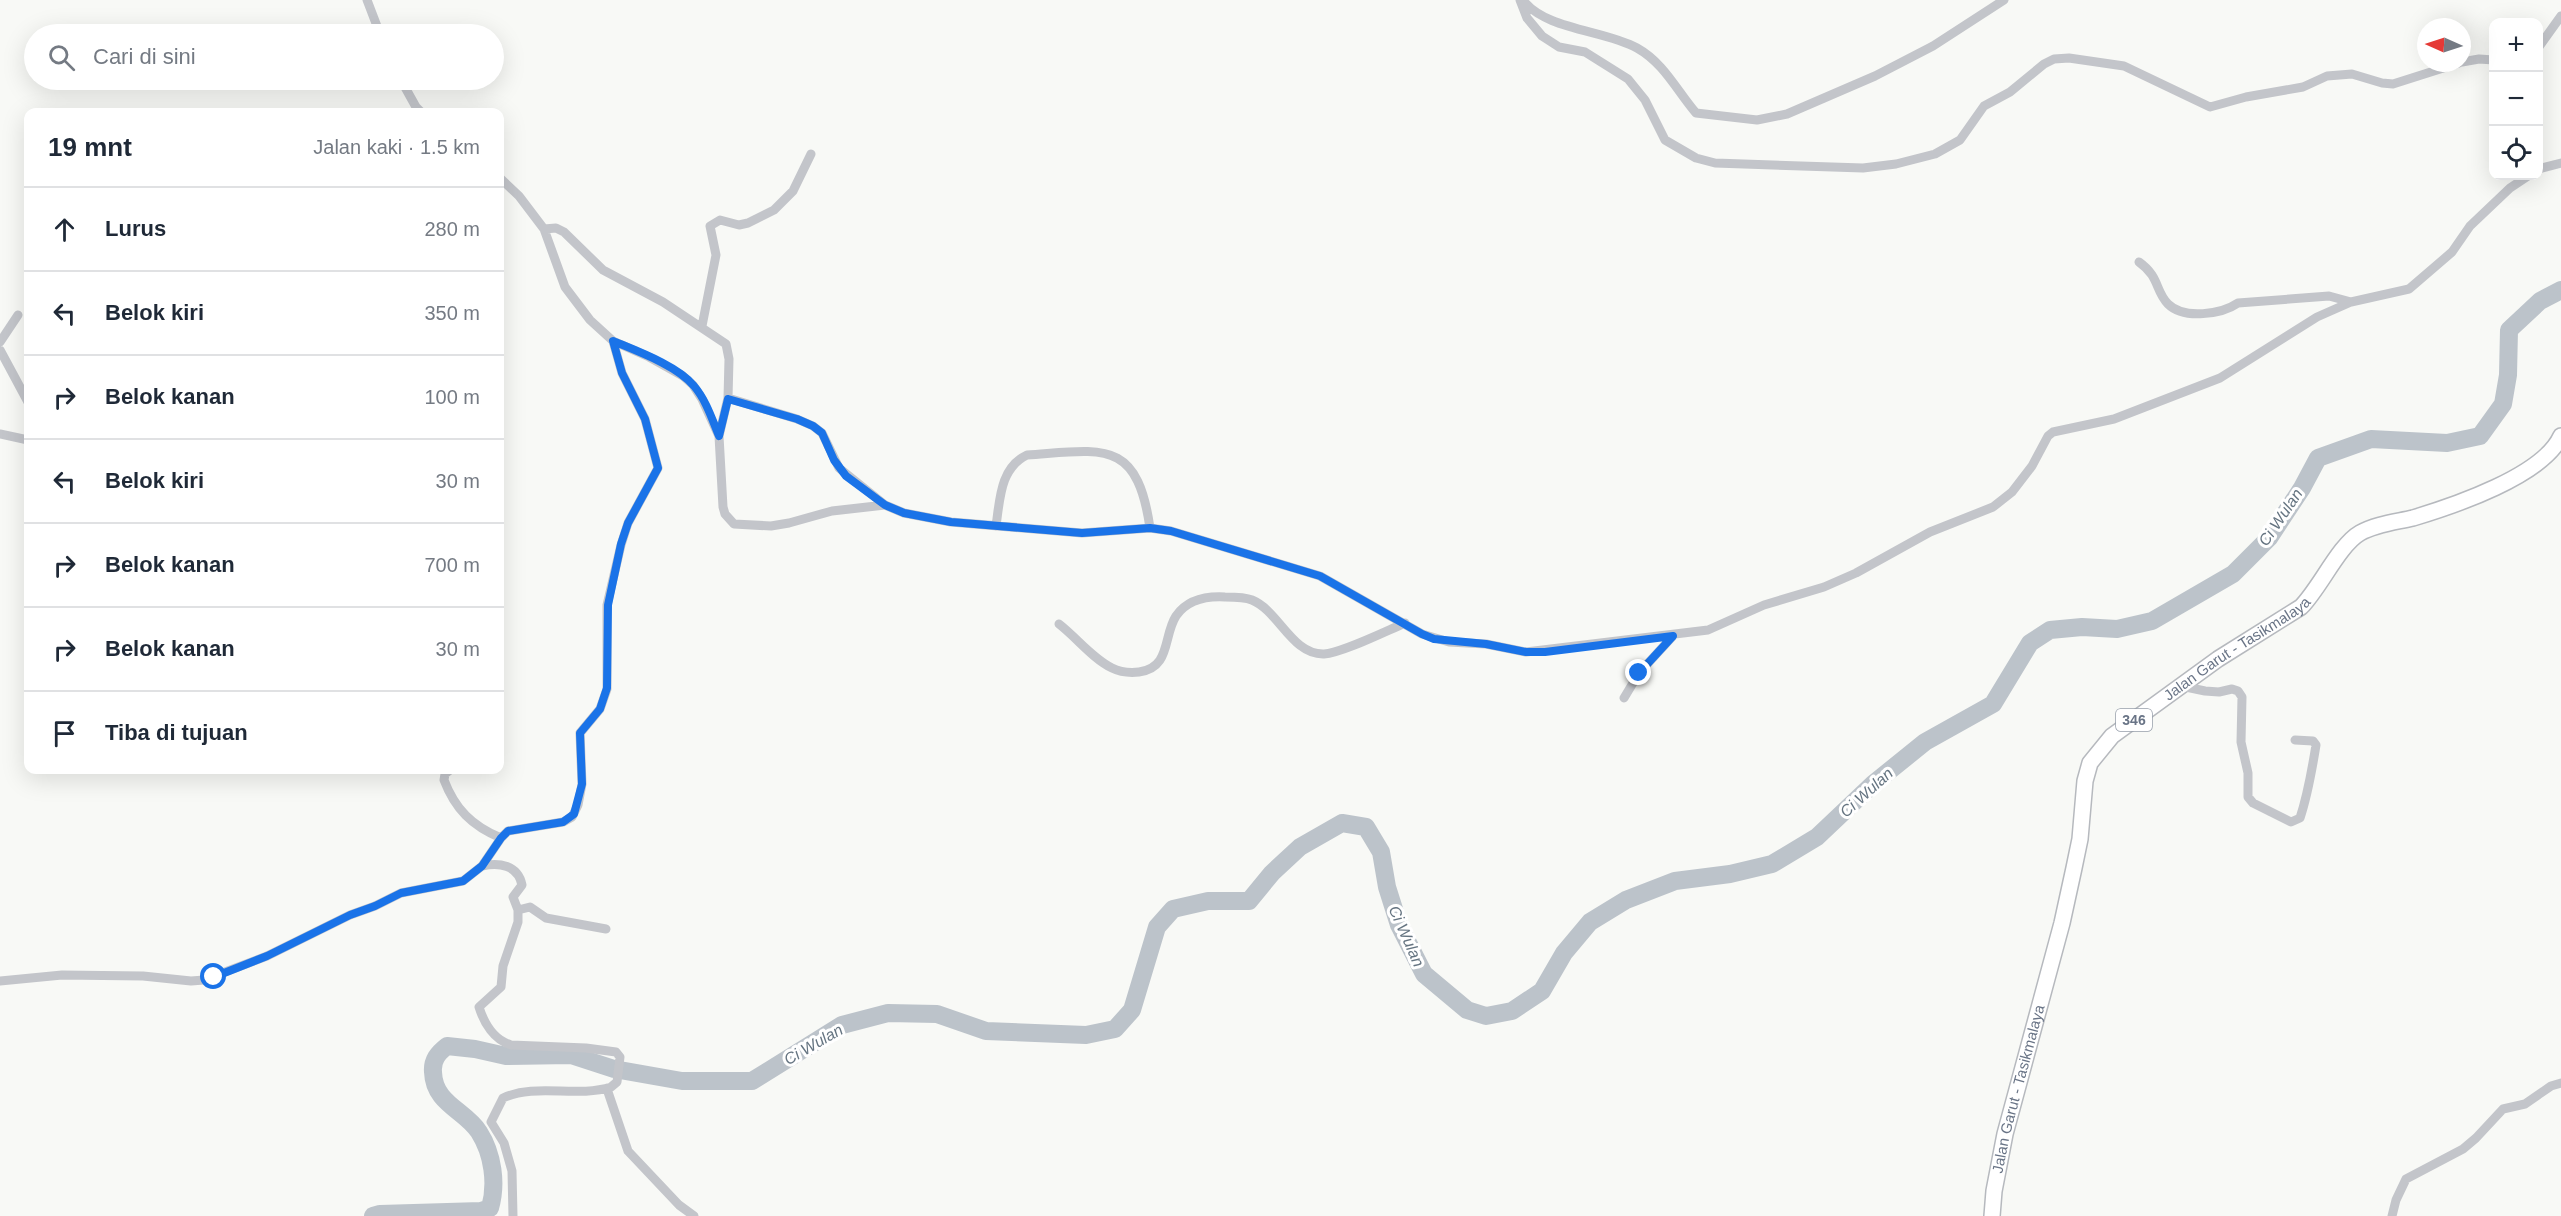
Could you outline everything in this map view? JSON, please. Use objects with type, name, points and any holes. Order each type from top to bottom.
[{"type":"main road","name":"Jalan Garut - Tasikmalaya","points":[[1992,1216],[1994,1191],[2005,1134],[2059,934],[2074,868],[2080,839],[2085,781],[2090,763],[2112,736],[2258,632],[2301,607],[2312,596],[2344,548],[2357,534],[2455,504],[2507,482],[2551,452],[2561,436]]},
{"type":"street","points":[[367,0],[376,24]]},
{"type":"street","points":[[1522,0],[1537,15],[1638,48],[1672,80],[1696,113],[1757,120],[1787,114],[1875,76],[1933,46],[2004,0]]},
{"type":"street","points":[[1522,0],[1527,18],[1542,36],[1559,47],[1585,52],[1628,79],[1645,100],[1665,140],[1696,159],[1715,163],[1863,168],[1896,164],[1935,154],[1960,140],[1984,106],[2010,92],[2044,64],[2054,59],[2069,58],[2124,66],[2210,107],[2246,96],[2303,87],[2327,76],[2352,74],[2393,84],[2431,72]]},
{"type":"street","points":[[2543,41],[2561,16]]},
{"type":"street","points":[[2471,61],[2489,60]]},
{"type":"street","points":[[407,90],[417,108]]},
{"type":"street","points":[[702,327],[716,255],[710,226],[720,220],[740,225],[748,224],[774,210],[793,191],[811,154]]},
{"type":"street","points":[[2543,167],[2561,163]]},
{"type":"street","points":[[728,399],[797,419],[813,426],[822,433],[839,468],[885,505],[916,516],[1082,533],[1150,528],[1171,531],[1320,576],[1434,639],[1486,644],[1526,652],[1673,636],[1708,630],[1764,605],[1824,587],[1856,573],[1930,532],[1993,507],[2012,492],[2032,466],[2048,436],[2053,432],[2114,419],[2220,378],[2317,317],[2351,302],[2391,295],[2409,289],[2452,252],[2470,226],[2510,188],[2522,180]]},
{"type":"street","points":[[504,182],[519,196],[544,230],[565,287],[590,320],[613,341],[650,357],[683,376],[693,385],[702,399],[719,436]]},
{"type":"street","points":[[544,230],[556,228],[564,232],[603,270],[663,302],[722,339],[728,351],[728,399],[719,436],[723,507],[725,514],[734,524],[771,526],[832,511],[885,505]]},
{"type":"street","points":[[2139,262],[2153,274],[2167,304],[2179,310],[2202,314],[2230,310],[2238,303],[2307,296],[2328,296],[2351,302]]},
{"type":"street","points":[[0,342],[18,315]]},
{"type":"street","points":[[0,981],[62,975],[143,976],[179,981],[204,980],[267,956],[401,893],[463,881],[482,866],[501,838],[514,830],[563,822],[572,817],[577,810],[582,784],[580,733],[600,709],[607,688],[607,613],[615,566],[628,523],[658,468],[645,419],[622,373],[613,341]]},
{"type":"street","points":[[0,350],[24,395]]},
{"type":"street","points":[[0,434],[24,439]]},
{"type":"street","points":[[996,526],[1006,474],[1018,459],[1027,455],[1093,452],[1117,456],[1132,471],[1141,488],[1150,528]]},
{"type":"street","points":[[1059,624],[1112,668],[1137,672],[1152,668],[1159,662],[1165,654],[1178,613],[1200,599],[1223,597],[1252,600],[1267,610],[1302,646],[1320,654],[1337,651],[1405,623]]},
{"type":"street","points":[[1624,698],[1639,673],[1673,636]]},
{"type":"street","points":[[2181,687],[2219,692],[2232,689],[2238,691],[2242,697],[2241,742],[2248,773],[2248,798],[2253,803],[2291,822],[2300,818],[2304,807],[2316,746],[2313,741],[2295,740]]},
{"type":"street","points":[[446,774],[444,776],[448,789],[460,810],[476,826],[501,838]]},
{"type":"street","points":[[482,866],[503,864],[520,877],[521,887],[513,897],[518,910],[517,928],[503,966],[501,987],[479,1007],[491,1030],[503,1043],[511,1045],[586,1048],[616,1052],[619,1059],[617,1082],[607,1089],[556,1093],[522,1090],[503,1098],[491,1122],[504,1143],[510,1163],[513,1216]]},
{"type":"street","points":[[518,910],[530,907],[546,918],[606,929]]},
{"type":"street","points":[[2392,1216],[2396,1200],[2406,1179],[2463,1149],[2503,1109],[2525,1104],[2552,1086],[2561,1083]]},
{"type":"street","points":[[607,1089],[628,1151],[679,1205],[694,1216]]},
{"type":"waterway","name":"Ci Wulan","points":[[373,1216],[481,1211],[490,1208],[493,1179],[488,1150],[473,1124],[444,1099],[435,1083],[433,1068],[435,1060],[447,1046],[506,1056],[571,1055],[614,1069],[682,1081],[752,1081],[842,1025],[888,1013],[937,1014],[986,1031],[1086,1035],[1115,1029],[1132,1010],[1157,927],[1173,909],[1208,901],[1249,901],[1272,873],[1300,847],[1342,823],[1366,827],[1381,852],[1387,887],[1399,925],[1424,974],[1467,1010],[1486,1016],[1512,1011],[1542,991],[1564,953],[1590,922],[1626,900],[1675,881],[1730,874],[1772,864],[1817,837],[1873,784],[1925,742],[1993,704],[2030,643],[2050,630],[2082,627],[2117,629],[2152,621],[2233,574],[2269,538],[2302,488],[2318,458],[2371,439],[2447,443],[2480,436],[2503,404],[2508,375],[2509,330],[2540,301],[2561,290]]},
{"type":"route","points":[[214,977],[267,956],[401,893],[463,881],[482,866],[508,831],[563,822],[574,814],[582,784],[580,733],[600,709],[607,688],[606,629],[615,566],[628,523],[657,472],[659,464],[645,419],[622,373],[613,341],[650,357],[683,376],[693,385],[702,399],[719,436],[728,399],[765,408],[813,426],[822,433],[834,460],[846,476],[885,505],[904,513],[951,522],[1082,533],[1150,528],[1171,531],[1320,576],[1422,634],[1449,642],[1486,644],[1526,652],[1545,652],[1593,644],[1673,636],[1639,673]]}]
